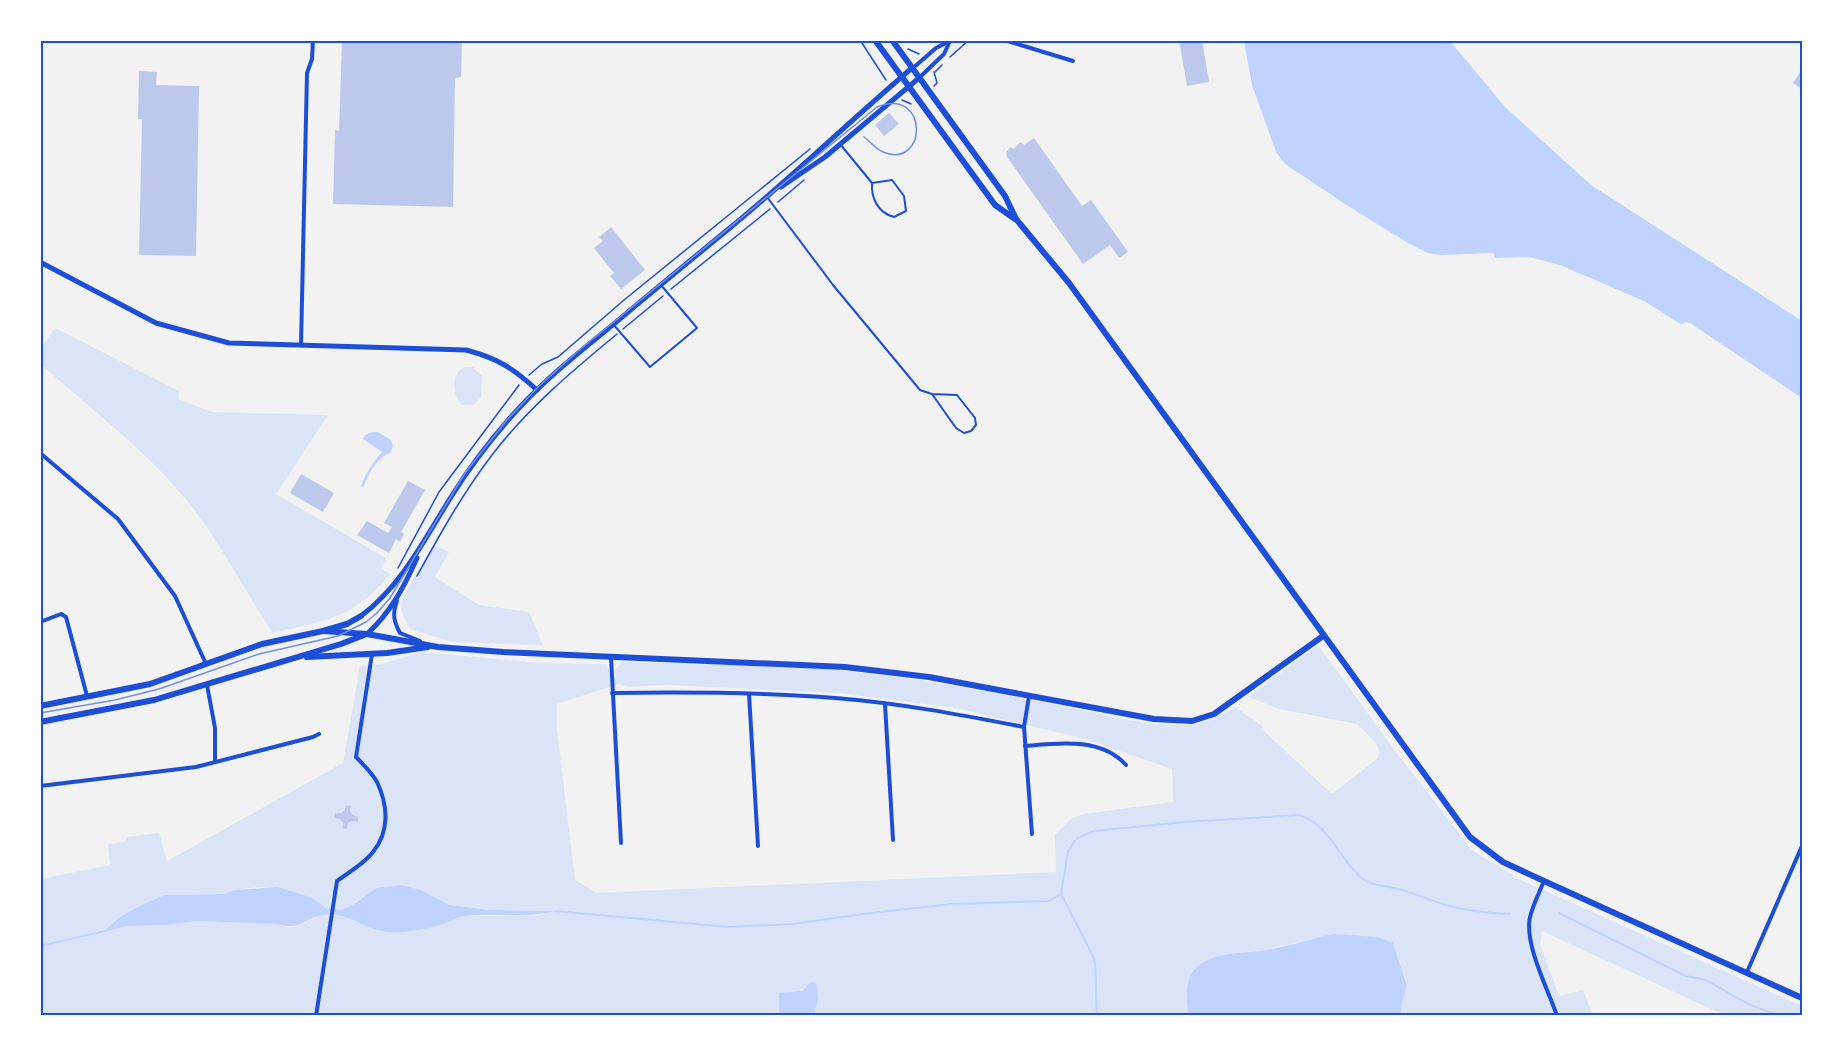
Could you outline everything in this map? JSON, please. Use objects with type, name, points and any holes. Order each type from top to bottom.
[{"type":"main road","points":[[874,40],[995,205],[1016,219]]},
{"type":"main road","points":[[892,40],[1005,196],[1016,219],[1069,283],[1470,837],[1503,862],[1544,882],[1803,998]]},
{"type":"main road","points":[[40,706],[150,684],[262,644],[323,631],[347,624],[361,616]]},
{"type":"main road","points":[[323,631],[400,636],[438,646],[503,652],[845,667],[929,677],[1154,719],[1179,721],[1201,719],[1214,714],[1323,636]]},
{"type":"main road","points":[[40,723],[126,707],[207,685],[341,644],[366,634]]},
{"type":"main road","points":[[287,659],[372,654],[438,646]]},
{"type":"street","points":[[301,345],[307,73],[312,59],[313,40]]},
{"type":"street","points":[[1004,40],[1073,61]]},
{"type":"street","points":[[767,197],[807,170],[919,78],[944,54],[950,41]]},
{"type":"street","points":[[361,616],[377,604],[394,585],[421,548],[466,474],[507,421],[537,390],[767,197],[800,165],[912,68],[936,48],[950,41]]},
{"type":"street","points":[[41,262],[156,323],[229,342],[466,350],[503,363],[525,378],[537,390]]},
{"type":"street","points":[[40,453],[118,519],[175,596],[206,664]]},
{"type":"street","points":[[393,652],[399,647],[400,636],[393,613],[421,548]]},
{"type":"street","points":[[366,634],[388,612],[399,595]]},
{"type":"street","points":[[40,622],[61,615],[66,617],[87,697]]},
{"type":"street","points":[[316,1016],[337,881],[372,854],[382,839],[386,823],[385,804],[376,780],[356,757],[372,654]]},
{"type":"street","points":[[611,657],[621,843]]},
{"type":"street","points":[[207,685],[214,728],[215,761]]},
{"type":"street","points":[[612,693],[749,694],[837,699],[953,713],[1024,727]]},
{"type":"street","points":[[749,694],[758,846]]},
{"type":"street","points":[[1029,696],[1024,727],[1032,834]]},
{"type":"street","points":[[885,704],[891,771],[893,840]]},
{"type":"street","points":[[40,786],[174,771],[256,753],[319,734]]},
{"type":"street","points":[[1025,746],[1078,742],[1117,755],[1126,765]]},
{"type":"street","points":[[1746,973],[1803,846]]},
{"type":"street","points":[[1544,882],[1530,918],[1529,930],[1532,946],[1557,1016]]},
{"type":"lane","points":[[840,144],[872,183],[871,196],[885,215],[894,218],[906,211],[904,196],[892,180],[872,183]]},
{"type":"lane","points":[[767,197],[833,285],[920,390],[932,394],[957,395],[975,418],[976,425],[971,431],[964,433],[956,428],[932,394]]},
{"type":"lane","points":[[613,324],[650,367],[697,328],[661,285]]},
{"type":"path","points":[[860,40],[887,82]]},
{"type":"path","points":[[950,57],[969,40]]},
{"type":"path","points":[[908,49],[919,54]]},
{"type":"path","points":[[937,83],[934,73],[942,65]]},
{"type":"path","points":[[903,100],[911,104]]},
{"type":"path","points":[[394,574],[439,492],[525,378],[542,364],[558,357],[624,300],[816,144]]},
{"type":"shaded area","points":[[55,328],[179,391],[178,399],[212,412],[328,415],[276,494],[386,558],[381,569],[390,574],[364,600],[338,616],[273,633],[211,534],[172,483],[136,447],[41,364],[41,348]]},
{"type":"shaded area","points":[[473,367],[482,376],[481,397],[474,405],[462,405],[456,396],[455,379],[460,370]]},
{"type":"shaded area","points":[[434,545],[449,552],[435,577],[479,605],[529,612],[543,645],[452,642],[410,629],[402,612],[402,600]]},
{"type":"shaded area","points":[[1318,645],[1393,748],[1472,850],[1519,879],[1802,1006],[1802,1015],[1724,1015],[1542,931],[1540,944],[1559,996],[1583,990],[1593,1015],[1401,1015],[1408,985],[1393,943],[1333,934],[1265,950],[1235,953],[1187,986],[1188,1015],[41,1016],[41,879],[110,865],[108,844],[125,842],[127,837],[159,833],[167,861],[343,763],[360,666],[378,665],[422,652],[539,663],[605,664],[616,678],[615,669],[622,662],[823,669],[936,683],[1133,721],[1175,725],[1202,723],[1235,707],[1262,726],[1265,732],[1332,794],[1378,758],[1379,750],[1375,742],[1357,724],[1279,709],[1248,697]],"holes":[[[619,684],[628,687],[666,685],[838,693],[956,708],[1081,738],[1172,769],[1173,802],[1084,814],[1072,818],[1055,835],[1056,872],[597,893],[575,880],[557,729],[557,704]],[[346,805],[351,806],[352,813],[358,817],[357,821],[348,823],[347,829],[342,828],[343,823],[340,819],[335,818],[335,813],[345,810]],[[278,887],[313,898],[326,908],[342,910],[359,899],[421,890],[449,905],[491,910],[553,911],[536,916],[463,916],[443,924],[416,930],[388,932],[339,916],[323,915],[299,926],[288,927],[276,924],[197,921],[127,926],[105,931],[165,895],[223,894],[234,890]]]},
{"type":"water","points":[[1244,41],[1450,41],[1505,107],[1591,185],[1802,321],[1802,398],[1690,323],[1685,322],[1682,325],[1644,301],[1560,265],[1529,257],[1495,258],[1493,253],[1441,255],[1428,253],[1348,206],[1285,164],[1276,152],[1252,85]]},
{"type":"water","points":[[378,432],[391,440],[393,446],[391,452],[374,466],[363,487],[361,486],[367,472],[382,452],[363,439],[365,435]]},
{"type":"water","points":[[401,885],[421,890],[449,905],[491,910],[556,911],[533,915],[465,916],[430,928],[403,932],[381,931],[348,918],[324,915],[292,926],[197,921],[127,926],[103,932],[120,917],[165,895],[223,894],[234,890],[278,887],[313,898],[326,908],[341,910],[377,888]]},
{"type":"water","points":[[1333,934],[1378,937],[1393,943],[1407,985],[1401,1015],[1188,1015],[1189,980],[1194,970],[1209,959],[1227,954],[1273,949]]},
{"type":"water","points":[[814,982],[817,985],[818,1000],[814,1015],[779,1015],[779,993],[803,991],[809,983]]},
{"type":"building","points":[[342,40],[462,40],[461,77],[455,78],[453,207],[333,204],[335,130],[339,131]]},
{"type":"building","points":[[1179,40],[1202,40],[1209,82],[1187,86]]},
{"type":"building","points":[[1802,69],[1802,89],[1793,83]]},
{"type":"building","points":[[139,71],[157,72],[156,85],[199,86],[196,256],[139,255],[142,119],[138,119]]},
{"type":"building","points":[[889,113],[899,124],[884,136],[875,125]]},
{"type":"building","points":[[1034,138],[1082,206],[1091,200],[1128,252],[1119,258],[1110,245],[1083,264],[1007,157],[1006,153],[1010,147],[1014,149],[1020,142],[1024,145]]},
{"type":"building","points":[[611,227],[645,270],[621,289],[610,276],[614,273],[594,248],[603,241],[599,237]]},
{"type":"building","points":[[301,474],[334,493],[323,512],[290,493]]},
{"type":"building","points":[[408,481],[425,490],[401,532],[404,534],[400,542],[396,539],[389,553],[357,535],[367,521],[388,533],[392,527],[384,523]]},
{"type":"building","points":[[346,805],[351,806],[350,811],[358,817],[358,822],[348,823],[347,829],[342,828],[343,823],[340,819],[334,818],[335,813],[345,810]]},
{"type":"waterway","points":[[555,911],[728,927],[792,924],[952,904],[1049,901],[1061,894],[1068,851],[1077,838],[1094,831],[1185,822],[1299,815],[1318,826],[1355,872],[1366,881],[1454,907],[1510,914]]},
{"type":"waterway","points":[[1061,894],[1095,962],[1097,1016]]},
{"type":"waterway","points":[[1559,913],[1686,976],[1706,980],[1748,1004],[1780,1016]]},
{"type":"waterway","points":[[40,946],[105,931]]},
{"type":"tram line","points":[[40,713],[115,700],[159,689],[259,654],[338,636],[366,622],[390,598],[465,473],[507,420],[537,388],[577,352],[877,107],[894,104],[906,108],[914,117],[915,140],[908,150],[898,154],[883,152],[864,137]]}]
